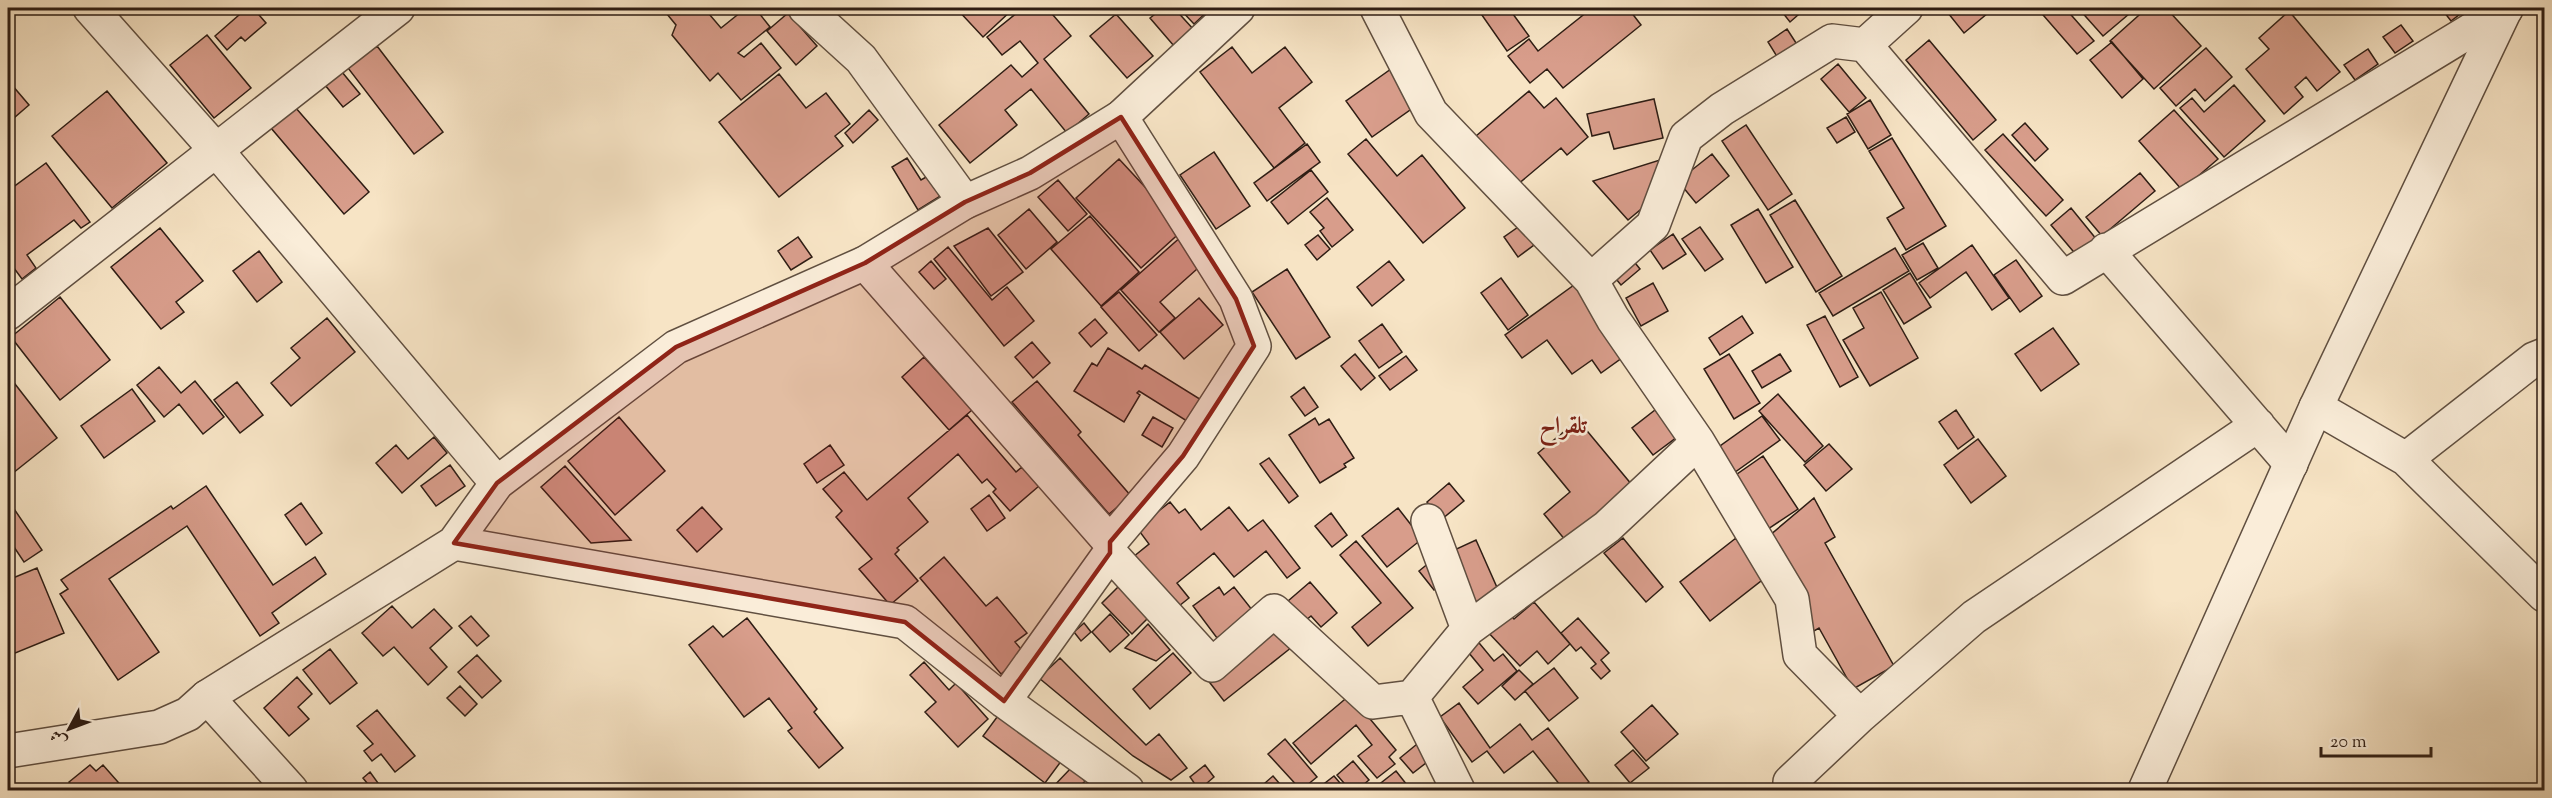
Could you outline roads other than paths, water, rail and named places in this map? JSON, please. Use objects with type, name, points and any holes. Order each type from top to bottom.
[{"type":"street","points":[[90,8],[216,150],[497,483]]},
{"type":"street","points":[[8,313],[398,8]]},
{"type":"street","points":[[805,8],[861,59],[965,202]]},
{"type":"street","points":[[8,751],[159,726],[188,714],[207,697],[454,543],[497,483],[676,347],[865,262],[965,202],[1030,173],[1121,117],[1238,8]]},
{"type":"street","points":[[1377,8],[1431,113],[1591,280],[1613,319],[1698,442],[1792,599],[1800,655],[1860,716]]},
{"type":"street","points":[[1865,45],[1906,8]]},
{"type":"street","points":[[1591,280],[1653,225],[1686,136],[1722,109],[1832,41],[1865,45],[2063,278],[2506,8]]},
{"type":"street","points":[[2145,790],[2316,407],[2506,8]]},
{"type":"street","points":[[1004,701],[1110,548],[1183,456],[1254,346],[1236,299],[1121,117]]},
{"type":"street","points":[[2106,250],[2291,464]]},
{"type":"street","points":[[865,262],[1212,665],[1274,611],[1373,702],[1412,697],[1468,629],[1607,527],[1698,442]]},
{"type":"street","points":[[2406,459],[2534,358],[2544,355]]},
{"type":"street","points":[[2316,407],[2406,459],[2544,595]]},
{"type":"street","points":[[1797,790],[1790,782],[1860,716],[1974,617],[2258,425]]},
{"type":"street","points":[[1428,521],[1468,629]]},
{"type":"street","points":[[454,543],[905,622],[1004,701],[1127,790]]},
{"type":"street","points":[[207,697],[291,790]]},
{"type":"street","points":[[1412,697],[1458,790]]},
{"type":"district","name":"تلقراح","points":[[1563,427]]}]
